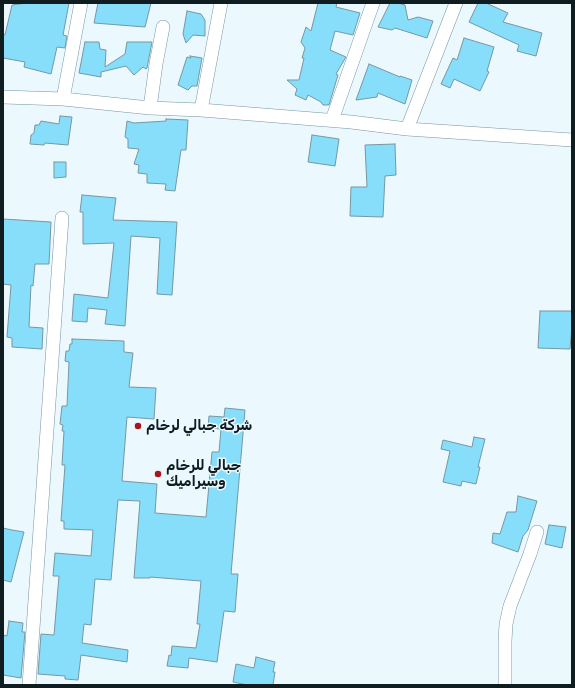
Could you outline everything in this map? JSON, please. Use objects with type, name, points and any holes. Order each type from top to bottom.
[{"type":"street","points":[[62,98],[81,3]]},
{"type":"street","points":[[202,110],[221,3]]},
{"type":"street","points":[[332,120],[373,3]]},
{"type":"street","points":[[407,129],[456,3]]},
{"type":"street","points":[[150,108],[163,27]]},
{"type":"street","points":[[3,96],[62,98],[150,108],[202,110],[332,120],[407,129],[572,140]]},
{"type":"street","points":[[29,685],[62,218]]},
{"type":"street","points":[[505,685],[504,641],[506,624],[510,606],[537,532]]},
{"type":"building","points":[[27,3],[69,3],[63,35],[67,36],[65,48],[57,47],[51,74],[24,67],[25,62],[3,58],[3,34],[5,35],[12,5]]},
{"type":"building","points":[[98,3],[151,3],[145,27],[94,23]]},
{"type":"building","points":[[318,3],[337,3],[336,7],[360,13],[353,35],[335,31],[330,50],[346,57],[336,74],[338,75],[329,105],[323,105],[321,102],[308,95],[306,100],[295,95],[297,89],[287,80],[299,80],[305,48],[301,42],[306,27],[311,31]]},
{"type":"building","points":[[390,3],[405,5],[408,20],[418,17],[433,21],[427,38],[395,28],[392,30],[378,27]]},
{"type":"building","points":[[478,3],[486,3],[508,13],[503,22],[542,33],[536,56],[517,51],[519,45],[469,22]]},
{"type":"building","points":[[187,11],[201,14],[205,20],[205,36],[193,35],[186,43],[183,34]]},
{"type":"building","points":[[464,38],[494,47],[487,71],[489,72],[480,91],[454,79],[450,88],[441,84],[453,58],[457,60]]},
{"type":"building","points":[[85,42],[99,42],[100,49],[106,50],[105,67],[125,54],[127,42],[152,42],[147,68],[146,69],[143,67],[134,75],[126,66],[101,72],[101,77],[79,73]]},
{"type":"building","points":[[190,56],[202,58],[197,86],[192,86],[188,90],[178,85],[187,57],[191,58]]},
{"type":"building","points":[[369,64],[400,77],[412,80],[405,104],[378,93],[377,97],[356,100]]},
{"type":"building","points":[[60,116],[72,117],[68,145],[45,143],[44,145],[30,144],[31,135],[34,133],[35,125],[39,125],[41,121],[59,124]]},
{"type":"building","points":[[166,119],[188,120],[186,150],[181,150],[175,191],[165,190],[166,184],[147,183],[147,174],[138,173],[139,165],[134,164],[139,149],[128,148],[128,139],[125,137],[127,121],[134,123],[166,121]]},
{"type":"building","points":[[312,135],[339,139],[335,166],[308,162]]},
{"type":"building","points":[[395,144],[396,175],[385,176],[383,217],[350,216],[351,187],[367,187],[365,145]]},
{"type":"building","points":[[54,162],[66,162],[66,177],[54,178]]},
{"type":"building","points":[[82,195],[116,198],[113,220],[177,222],[172,295],[157,294],[160,238],[131,236],[125,326],[105,324],[107,310],[88,308],[87,322],[72,321],[74,294],[108,298],[114,243],[83,244],[83,212],[80,212]]},
{"type":"building","points":[[3,219],[51,222],[49,264],[35,264],[33,286],[31,285],[29,327],[43,328],[42,349],[12,347],[12,338],[7,337],[11,285],[3,284]]},
{"type":"building","points":[[540,311],[572,311],[570,349],[538,348]]},
{"type":"building","points":[[72,339],[124,341],[124,352],[133,353],[129,387],[156,388],[154,419],[127,417],[122,481],[157,484],[155,513],[206,517],[212,452],[219,452],[221,429],[208,428],[209,416],[224,417],[225,408],[245,410],[231,574],[238,574],[235,612],[224,611],[217,662],[189,658],[188,668],[167,666],[169,655],[171,656],[172,646],[196,648],[200,624],[197,624],[201,581],[150,577],[134,578],[140,501],[118,500],[111,580],[95,579],[91,625],[84,624],[82,643],[128,650],[127,662],[81,655],[78,680],[65,679],[65,676],[38,674],[41,634],[54,635],[59,576],[53,576],[55,553],[91,556],[93,530],[64,529],[64,521],[61,521],[65,465],[62,465],[64,431],[62,431],[63,425],[60,424],[62,406],[67,406],[69,362],[65,361],[66,351],[69,351],[70,344],[72,344]]},
{"type":"building","points":[[474,437],[485,439],[478,467],[480,467],[476,484],[462,481],[461,486],[443,482],[450,451],[441,449],[443,440],[472,447]]},
{"type":"building","points":[[518,496],[537,501],[528,530],[523,536],[518,552],[492,543],[493,533],[500,534],[507,512],[516,512]]},
{"type":"building","points":[[549,525],[566,527],[562,548],[545,544]]},
{"type":"building","points":[[3,528],[24,532],[11,582],[3,580]]},
{"type":"building","points":[[9,621],[23,623],[22,632],[25,632],[21,678],[3,675],[3,635],[7,636]]},
{"type":"building","points":[[256,657],[275,662],[273,685],[247,685],[233,682],[236,664],[254,668]]},
{"type":"place","name":"شركة جبالي لرخام","points":[[138,426]]},
{"type":"place","name":"جبالي للرخام وسيراميك","points":[[158,474]]}]
